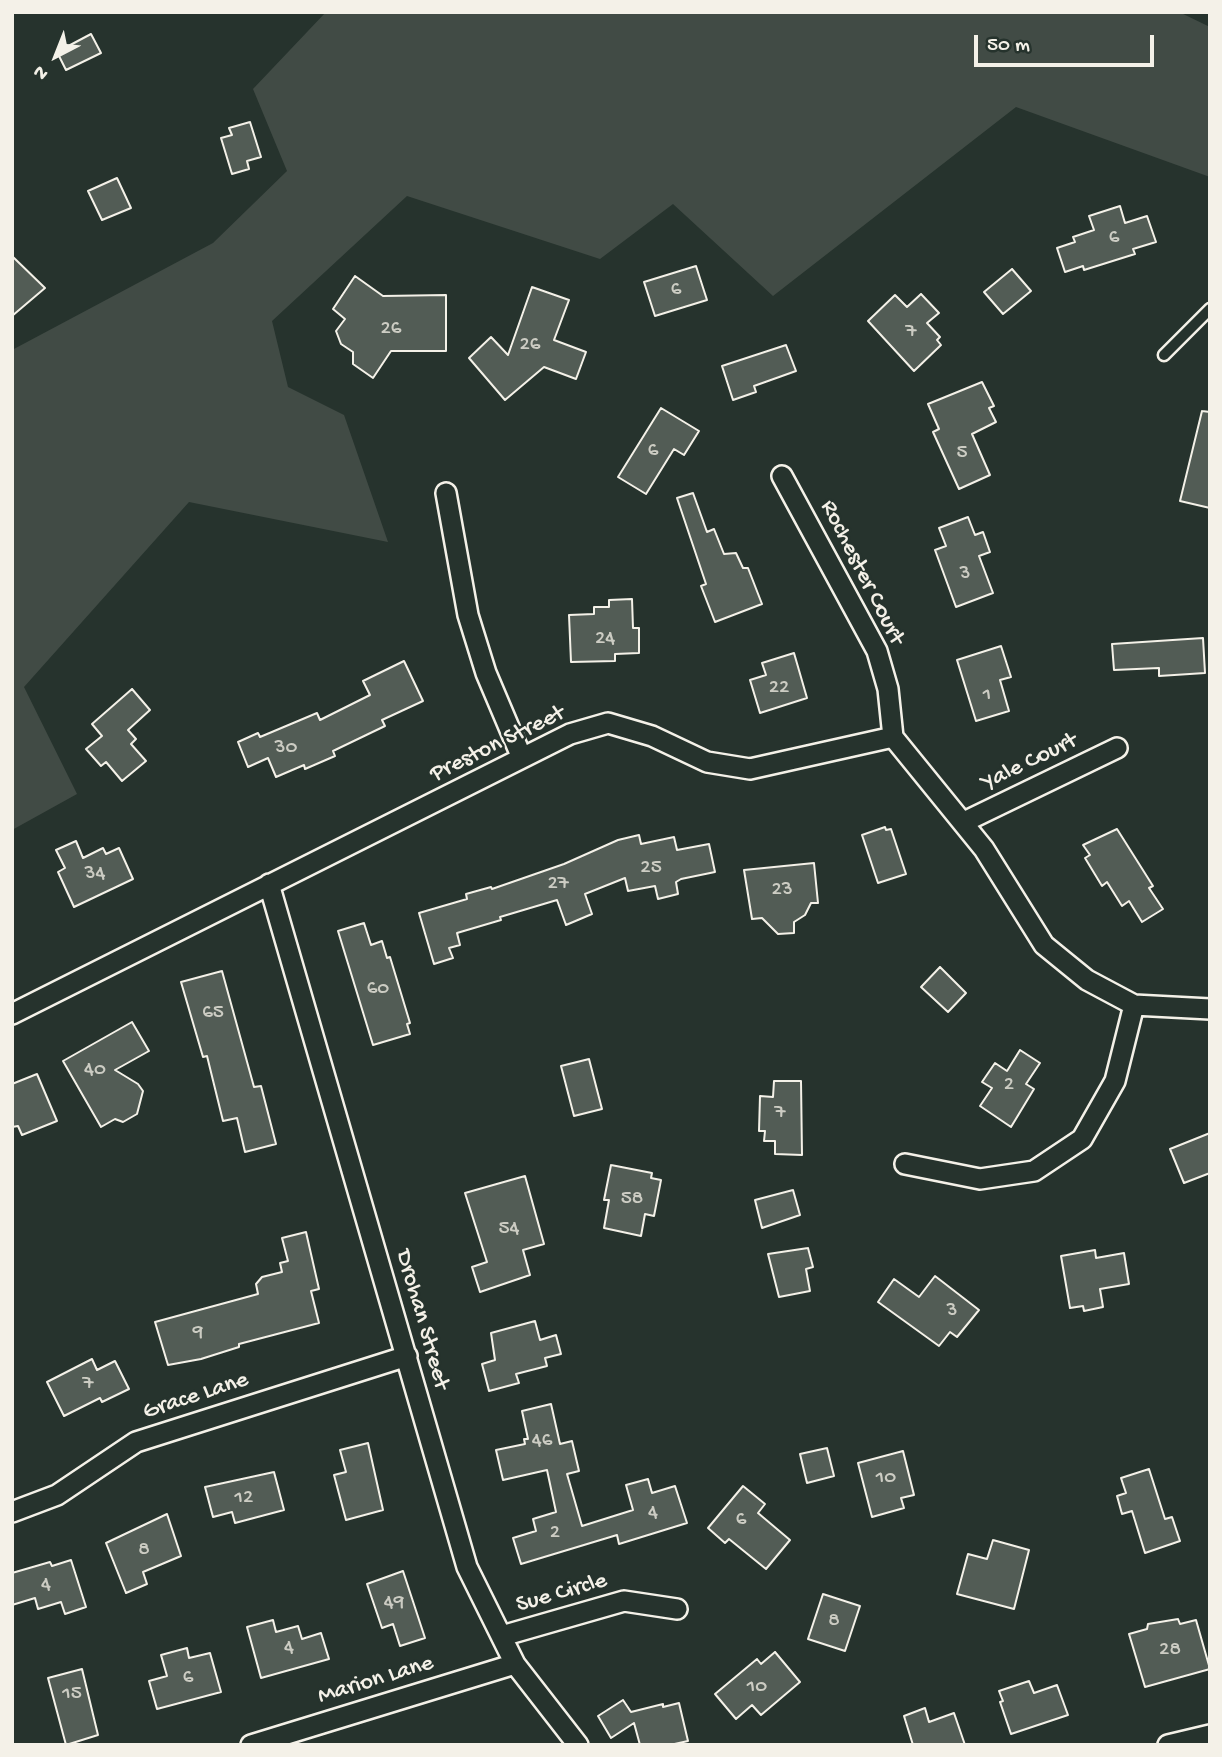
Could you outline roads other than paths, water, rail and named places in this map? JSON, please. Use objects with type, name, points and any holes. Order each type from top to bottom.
[{"type":"street","name":"Rochester Court","points":[[782,476],[877,651],[888,689],[893,737]]},
{"type":"street","points":[[446,492],[468,615],[486,674],[522,758]]},
{"type":"street","name":"Preston Street","points":[[12,1014],[570,734],[608,723],[652,736],[706,762],[750,769],[893,737]]},
{"type":"street","points":[[893,737],[964,822],[1017,897],[1044,945],[1087,980],[1134,1004],[1210,1009]]},
{"type":"street","name":"Yale Court","points":[[964,822],[1117,748]]},
{"type":"street","name":"Drohan Street","points":[[269,884],[467,1567],[515,1664],[578,1745]]},
{"type":"street","points":[[905,1164],[979,1179],[1034,1171],[1082,1139],[1115,1081],[1134,1004]]},
{"type":"street","name":"Grace Lane","points":[[12,1512],[57,1495],[135,1442],[407,1356]]},
{"type":"street","name":"Sue Circle","points":[[502,1636],[624,1601],[677,1609]]},
{"type":"street","name":"Marion Lane","points":[[251,1745],[515,1664]]},
{"type":"street","points":[[1168,1745],[1210,1735]]},
{"type":"lane","points":[[1164,355],[1210,309]]}]
